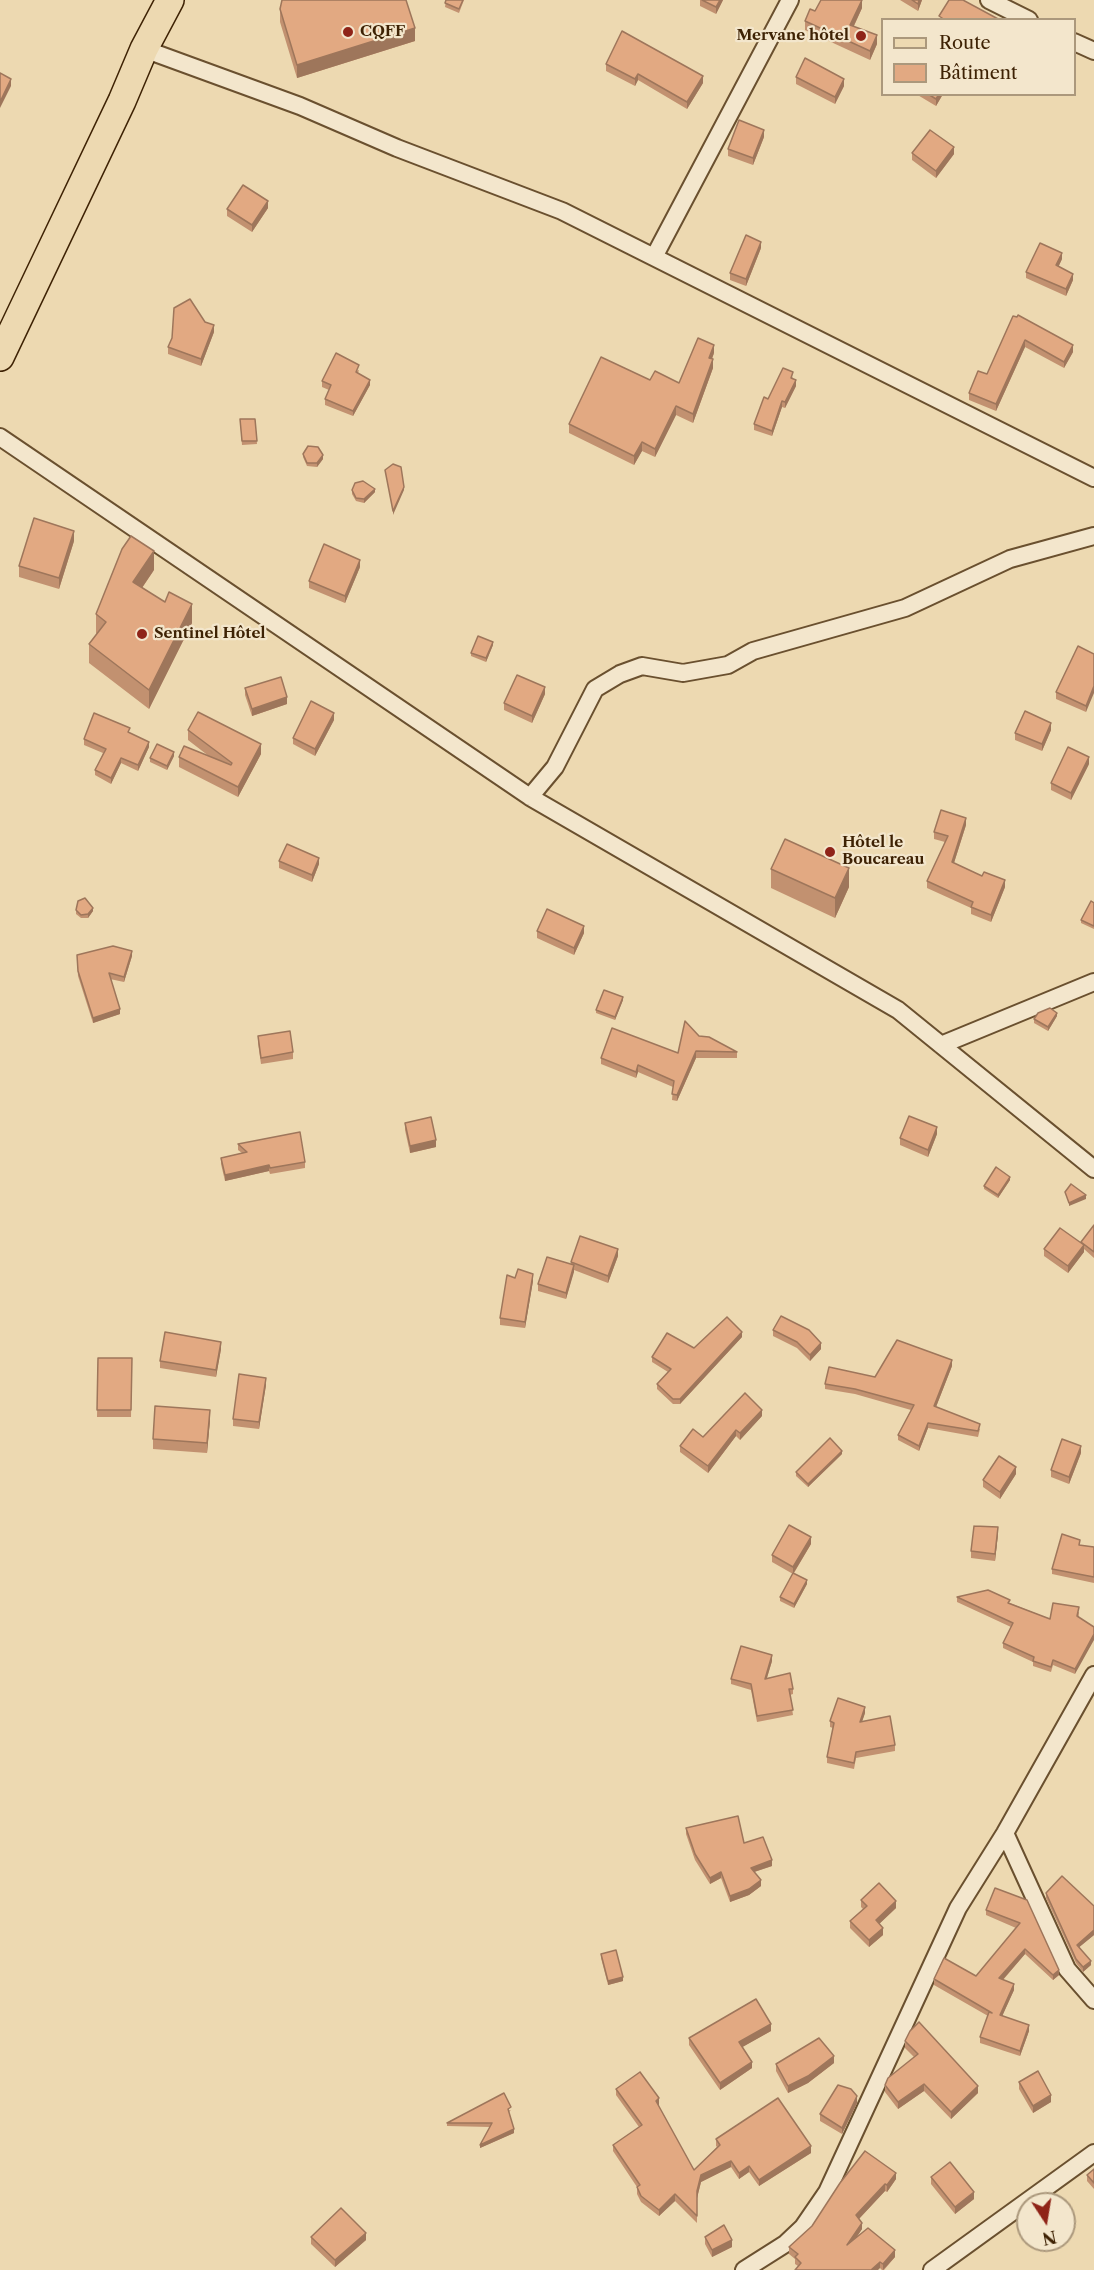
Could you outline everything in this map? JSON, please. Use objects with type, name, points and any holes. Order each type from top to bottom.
[{"type":"main road","points":[[0,357],[122,101],[144,49],[170,0]]},
{"type":"street","points":[[654,257],[789,0]]},
{"type":"street","points":[[989,0],[1025,18]]},
{"type":"street","points":[[1076,43],[1094,51]]},
{"type":"street","points":[[144,49],[300,106],[397,148],[562,210],[1094,478]]},
{"type":"street","points":[[0,436],[530,797],[898,1010],[1094,1169]]},
{"type":"street","points":[[530,797],[555,767],[596,689],[620,674],[642,666],[683,673],[728,665],[753,651],[905,608],[1010,559],[1094,536]]},
{"type":"street","points":[[941,1045],[1094,982]]},
{"type":"street","points":[[744,2270],[785,2244],[803,2228],[827,2192],[958,1908],[1005,1833],[1094,1675]]},
{"type":"street","points":[[1005,1833],[1067,1969],[1094,2000]]},
{"type":"street","points":[[933,2270],[1094,2153]]},
{"type":"building","name":"CQFF","points":[[282,0],[406,0],[415,28],[297,65],[280,9]]},
{"type":"building","points":[[446,0],[463,0],[459,9],[445,3]]},
{"type":"building","points":[[702,0],[720,0],[716,7]]},
{"type":"building","points":[[821,0],[862,0],[850,25],[877,35],[870,51],[805,21],[810,9],[815,11]]},
{"type":"building","points":[[949,0],[963,0],[996,18],[942,18],[939,16]]},
{"type":"building","points":[[622,31],[703,76],[687,102],[638,74],[635,79],[606,64]]},
{"type":"building","points":[[805,58],[844,79],[835,97],[796,77]]},
{"type":"building","points":[[0,73],[11,79],[0,102]]},
{"type":"building","points":[[739,120],[764,130],[753,158],[728,149]]},
{"type":"building","points":[[930,130],[954,147],[936,171],[912,153]]},
{"type":"building","points":[[243,185],[268,201],[252,225],[227,209]]},
{"type":"building","points":[[746,235],[761,242],[746,279],[730,273]]},
{"type":"building","points":[[1040,243],[1062,253],[1056,265],[1073,274],[1066,289],[1026,272]]},
{"type":"building","points":[[190,299],[205,322],[214,325],[201,359],[168,347],[172,338],[174,308]]},
{"type":"building","points":[[1018,315],[1073,345],[1064,362],[1025,340],[996,404],[969,393],[978,371],[987,374],[1013,316]]},
{"type":"building","points":[[698,338],[714,345],[709,358],[713,359],[693,414],[676,406],[655,449],[642,442],[634,456],[569,424],[601,357],[650,380],[655,371],[679,383]]},
{"type":"building","points":[[336,353],[359,365],[356,372],[370,380],[353,411],[325,399],[331,385],[322,381]]},
{"type":"building","points":[[783,368],[793,372],[791,378],[796,380],[785,402],[782,401],[772,431],[754,424],[764,397],[768,399]]},
{"type":"building","points":[[240,419],[255,419],[257,441],[242,441]]},
{"type":"building","points":[[308,446],[318,447],[323,455],[317,463],[307,463],[303,454]]},
{"type":"building","points":[[393,464],[401,467],[404,487],[393,511],[385,470]]},
{"type":"building","points":[[363,481],[375,489],[364,499],[356,498],[352,490],[355,483]]},
{"type":"building","points":[[34,518],[74,531],[59,578],[19,566]]},
{"type":"building","points":[[131,536],[154,551],[133,582],[165,602],[169,592],[192,604],[149,690],[89,644],[106,622],[96,614],[122,549]]},
{"type":"building","points":[[324,544],[360,560],[345,596],[309,581]]},
{"type":"building","points":[[478,636],[493,642],[486,658],[471,653]]},
{"type":"building","points":[[1078,646],[1094,654],[1094,686],[1086,706],[1056,692]]},
{"type":"building","points":[[517,675],[545,687],[532,716],[504,703]]},
{"type":"building","points":[[281,677],[287,697],[252,709],[245,688]]},
{"type":"building","points":[[311,701],[334,713],[315,749],[293,738]]},
{"type":"building","points":[[1025,711],[1051,723],[1042,744],[1015,733]]},
{"type":"building","points":[[198,712],[261,744],[238,787],[179,757],[184,746],[231,765],[232,763],[188,730]]},
{"type":"building","points":[[94,713],[130,728],[128,732],[149,742],[138,765],[121,758],[111,778],[95,770],[106,749],[84,739]]},
{"type":"building","points":[[157,744],[174,752],[167,766],[150,758]]},
{"type":"building","points":[[1068,747],[1089,757],[1071,793],[1051,783]]},
{"type":"building","points":[[941,810],[966,818],[952,862],[982,876],[984,872],[1005,880],[991,915],[971,907],[973,902],[927,881],[948,836],[934,832]]},
{"type":"building","points":[[785,839],[849,868],[835,898],[771,869]]},
{"type":"building","points":[[287,844],[319,858],[312,875],[279,861]]},
{"type":"building","points":[[85,898],[93,908],[88,914],[81,915],[76,910],[78,901]]},
{"type":"building","points":[[1091,901],[1094,903],[1094,926],[1081,920]]},
{"type":"building","points":[[547,909],[584,926],[574,948],[537,931]]},
{"type":"building","points":[[113,946],[132,951],[124,977],[109,973],[120,1009],[93,1018],[78,971],[77,955]]},
{"type":"building","points":[[604,990],[623,997],[615,1017],[596,1010]]},
{"type":"building","points":[[1050,1008],[1057,1013],[1048,1027],[1034,1019],[1038,1013]]},
{"type":"building","points":[[685,1021],[699,1036],[709,1037],[737,1052],[696,1051],[677,1095],[672,1094],[674,1081],[638,1065],[636,1072],[601,1058],[612,1028],[678,1053]]},
{"type":"building","points":[[290,1031],[293,1052],[261,1058],[258,1036]]},
{"type":"building","points":[[909,1116],[937,1127],[928,1150],[900,1138]]},
{"type":"building","points":[[431,1117],[436,1140],[410,1146],[405,1123]]},
{"type":"building","points":[[300,1132],[305,1162],[270,1168],[269,1165],[225,1175],[221,1158],[247,1152],[238,1144]]},
{"type":"building","points":[[996,1167],[1010,1177],[998,1195],[984,1186]]},
{"type":"building","points":[[1071,1184],[1086,1195],[1069,1203],[1065,1192]]},
{"type":"building","points":[[1094,1225],[1094,1252],[1081,1242]]},
{"type":"building","points":[[1060,1228],[1084,1245],[1068,1266],[1044,1249]]},
{"type":"building","points":[[580,1236],[618,1249],[608,1276],[571,1262]]},
{"type":"building","points":[[547,1257],[574,1265],[566,1293],[538,1284]]},
{"type":"building","points":[[518,1269],[533,1274],[525,1322],[500,1318],[507,1275],[515,1278]]},
{"type":"building","points":[[781,1316],[809,1330],[821,1343],[810,1355],[797,1342],[773,1330]]},
{"type":"building","points":[[727,1317],[742,1332],[680,1399],[673,1399],[657,1384],[671,1369],[652,1357],[667,1333],[694,1348]]},
{"type":"building","points":[[165,1332],[221,1342],[216,1370],[160,1361]]},
{"type":"building","points":[[897,1340],[952,1360],[934,1406],[980,1424],[978,1431],[928,1423],[919,1446],[898,1435],[914,1405],[855,1389],[825,1384],[829,1367],[875,1377]]},
{"type":"building","points":[[98,1358],[132,1358],[131,1410],[97,1410]]},
{"type":"building","points":[[239,1374],[266,1378],[259,1422],[233,1419]]},
{"type":"building","points":[[745,1393],[762,1410],[740,1433],[736,1430],[708,1466],[680,1446],[693,1429],[703,1437]]},
{"type":"building","points":[[155,1406],[210,1410],[207,1443],[153,1439]]},
{"type":"building","points":[[830,1438],[842,1451],[808,1484],[796,1472]]},
{"type":"building","points":[[1062,1439],[1081,1446],[1069,1477],[1051,1470]]},
{"type":"building","points":[[999,1456],[1016,1467],[1000,1492],[983,1480]]},
{"type":"building","points":[[789,1525],[811,1537],[793,1567],[772,1555]]},
{"type":"building","points":[[974,1526],[998,1527],[995,1554],[971,1551]]},
{"type":"building","points":[[1062,1534],[1080,1540],[1079,1545],[1094,1547],[1094,1577],[1052,1569]]},
{"type":"building","points":[[793,1573],[807,1580],[794,1604],[780,1597]]},
{"type":"building","points":[[988,1590],[1010,1600],[1008,1603],[1050,1619],[1053,1603],[1079,1607],[1077,1616],[1094,1627],[1094,1634],[1075,1669],[1053,1660],[1051,1667],[1033,1661],[1034,1657],[1003,1643],[1013,1623],[957,1597]]},
{"type":"building","points":[[741,1646],[772,1655],[765,1679],[790,1673],[793,1689],[789,1689],[793,1710],[757,1716],[751,1684],[731,1679]]},
{"type":"building","points":[[838,1698],[865,1707],[860,1722],[890,1716],[895,1745],[856,1752],[854,1763],[827,1757],[834,1723],[830,1721]]},
{"type":"building","points":[[738,1816],[744,1843],[763,1837],[772,1860],[751,1868],[761,1880],[749,1889],[730,1896],[721,1872],[710,1878],[695,1854],[686,1828]]},
{"type":"building","points":[[1062,1876],[1094,1906],[1094,1930],[1077,1945],[1091,1961],[1083,1967],[1076,1959],[1046,1893]]},
{"type":"building","points":[[879,1883],[896,1901],[876,1920],[883,1928],[869,1940],[850,1921],[867,1906],[861,1900]]},
{"type":"building","points":[[995,1888],[1027,1900],[1059,1970],[1053,1975],[1025,1949],[999,1978],[1014,1984],[1000,2015],[1029,2025],[1020,2051],[980,2037],[989,2012],[992,2013],[934,1979],[944,1958],[976,1976],[1020,1923],[986,1910]]},
{"type":"building","points":[[616,1950],[623,1977],[608,1981],[601,1954]]},
{"type":"building","points":[[756,1999],[771,2024],[739,2042],[752,2062],[720,2083],[689,2038]]},
{"type":"building","points":[[919,2022],[978,2086],[951,2112],[924,2084],[898,2102],[885,2085],[888,2078],[918,2054],[905,2041],[910,2031]]},
{"type":"building","points":[[819,2038],[834,2056],[808,2076],[788,2086],[776,2064]]},
{"type":"building","points":[[1038,2071],[1051,2095],[1033,2106],[1019,2082]]},
{"type":"building","points":[[640,2072],[659,2098],[656,2101],[694,2170],[720,2145],[716,2139],[778,2098],[811,2146],[759,2180],[749,2166],[739,2173],[731,2161],[701,2175],[697,2191],[697,2216],[675,2194],[659,2210],[641,2196],[637,2187],[640,2185],[613,2145],[642,2125],[616,2089]]},
{"type":"building","points":[[838,2085],[851,2089],[857,2096],[842,2128],[820,2114]]},
{"type":"building","points":[[504,2093],[511,2107],[508,2109],[514,2129],[480,2145],[492,2123],[447,2123]]},
{"type":"building","points":[[865,2151],[896,2173],[856,2215],[862,2223],[847,2245],[868,2228],[895,2250],[883,2264],[880,2262],[871,2270],[795,2270],[801,2263],[795,2257],[798,2254],[789,2247],[812,2226],[840,2183]]},
{"type":"building","points":[[950,2162],[974,2192],[955,2207],[931,2177]]},
{"type":"building","points":[[1094,2169],[1094,2183],[1087,2175]]},
{"type":"building","points":[[341,2208],[366,2233],[335,2260],[311,2237]]},
{"type":"building","points":[[724,2225],[732,2240],[712,2250],[705,2237]]},
{"type":"place","name":"CQFF","points":[[348,32]]},
{"type":"place","name":"Mervane hôtel","points":[[861,36]]},
{"type":"place","name":"Sentinel Hôtel","points":[[142,634]]},
{"type":"place","name":"Hôtel le Boucareau","points":[[830,852]]}]
